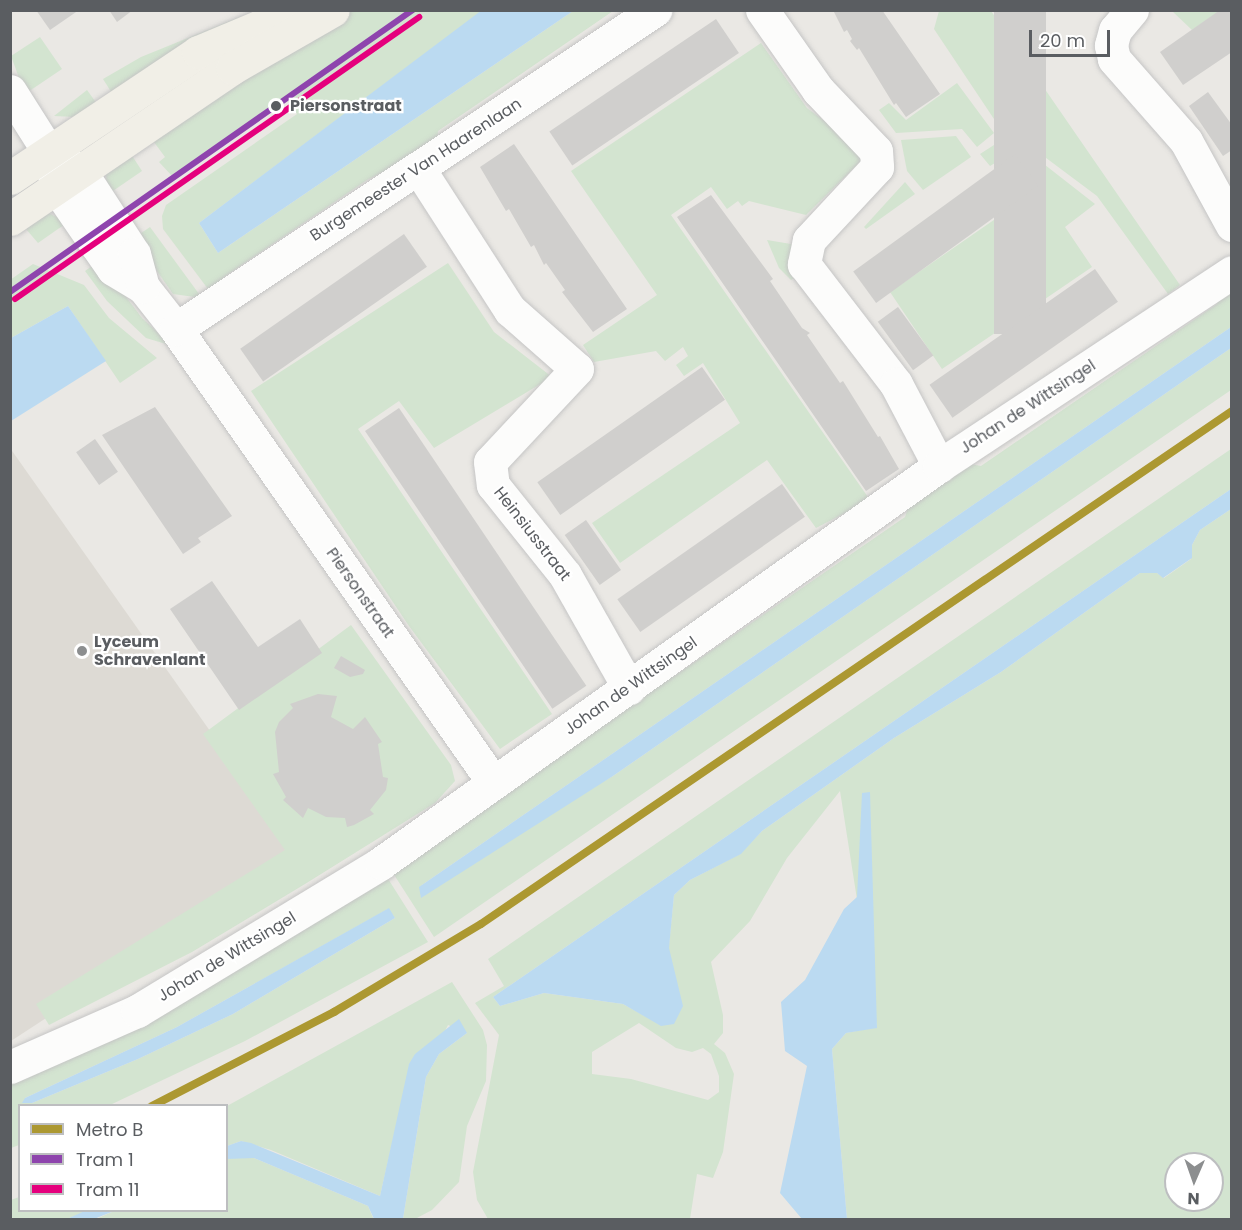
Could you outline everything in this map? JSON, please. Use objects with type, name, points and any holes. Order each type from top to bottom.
[{"type":"main road","points":[[10,178],[198,52],[297,10]]},
{"type":"main road","points":[[10,219],[232,68],[333,10]]},
{"type":"street","name":"Burgemeester Van Haarenlaan","points":[[176,330],[655,10]]},
{"type":"street","points":[[762,10],[818,90],[876,151],[878,167],[809,240],[804,264],[896,384],[939,466]]},
{"type":"street","points":[[1132,10],[1115,30],[1111,45],[1114,59],[1186,141],[1232,225]]},
{"type":"street","name":"Piersonstraat","points":[[10,91],[48,151],[69,179],[113,269],[143,287],[176,330],[493,783]]},
{"type":"street","name":"Heinsiusstraat","points":[[419,169],[510,310],[577,369],[490,462],[493,485],[565,575],[629,688]]},
{"type":"street","name":"Johan de Wittsingel","points":[[10,1067],[137,1011],[381,863],[939,466],[1232,272]]},
{"type":"shaded area","name":"Lyceum Schravenlant","points":[[10,448],[297,854],[11,1041],[10,1041]]},
{"type":"green space","points":[[349,11],[482,11],[199,223],[218,253],[573,11],[613,11],[438,131],[437,144],[367,180],[224,277],[214,297],[163,229],[162,216],[166,205],[297,114],[285,98],[172,176],[159,162],[165,157],[148,134]]},
{"type":"green space","points":[[939,11],[991,11],[1180,285],[1168,294],[1097,196],[994,119],[934,29]]},
{"type":"green space","points":[[1172,11],[1220,11],[1192,30]]},
{"type":"green space","points":[[242,16],[115,98],[103,79],[141,57]]},
{"type":"green space","points":[[40,37],[62,69],[25,94],[11,56]]},
{"type":"green space","points":[[761,43],[807,108],[857,145],[865,157],[806,215],[749,201],[742,206],[738,201],[727,209],[711,187],[671,215],[870,500],[816,528],[767,460],[620,563],[592,523],[740,423],[703,363],[684,376],[676,365],[688,356],[683,347],[665,361],[656,351],[594,362],[583,345],[657,295],[571,171]]},
{"type":"green space","points":[[957,83],[994,133],[977,147],[962,129],[896,133],[879,110],[889,103],[906,120]]},
{"type":"green space","points":[[87,90],[100,108],[75,117],[54,116]]},
{"type":"green space","points":[[956,136],[971,157],[923,190],[907,171],[901,140]]},
{"type":"green space","points":[[1008,136],[1095,204],[1065,227],[1092,267],[942,369],[890,292],[1040,188],[1015,151],[990,166],[980,154]]},
{"type":"green space","points":[[127,148],[142,171],[107,195],[106,173]]},
{"type":"green space","points":[[905,182],[915,194],[866,229],[864,227]]},
{"type":"green space","points":[[48,213],[68,222],[38,243],[20,222]]},
{"type":"green space","points":[[150,227],[202,298],[173,294],[134,238]]},
{"type":"green space","points":[[767,240],[797,245],[799,275],[791,280],[779,268]]},
{"type":"green space","points":[[99,261],[142,318],[167,341],[166,344],[146,338],[107,301],[85,271]]},
{"type":"green space","points":[[448,263],[494,332],[552,377],[434,448],[399,401],[358,429],[552,714],[500,749],[409,626],[251,391]]},
{"type":"green space","points":[[33,264],[84,285],[109,318],[157,358],[120,383],[68,306],[11,338],[10,280]]},
{"type":"green space","points":[[1231,283],[1231,327],[419,887],[613,776],[1231,348],[1231,390],[434,937],[391,870],[662,675],[673,677],[905,517],[909,505],[970,464],[981,466],[1217,304],[1220,291]]},
{"type":"green space","points":[[1231,449],[1231,489],[493,997],[500,1006],[544,993],[623,1004],[661,1025],[674,895],[690,880],[740,854],[762,831],[894,738],[1001,672],[1140,573],[1157,573],[1164,578],[1191,559],[1192,545],[1200,530],[1231,509],[1231,1219],[847,1219],[832,1049],[846,1033],[877,1027],[840,791],[787,858],[750,921],[711,962],[723,1015],[723,1033],[714,1044],[725,1053],[734,1074],[723,1152],[713,1178],[697,1174],[690,1219],[488,1219],[477,1200],[473,1172],[499,1035],[475,1003],[504,986],[488,959]],"holes":[[[639,1023],[676,1048],[692,1052],[703,1048],[711,1054],[719,1076],[719,1092],[708,1100],[631,1079],[592,1074],[592,1052]]]},
{"type":"green space","points":[[351,625],[451,765],[455,781],[435,803],[192,952],[49,1025],[36,1004],[285,850],[203,734]]},
{"type":"green space","points":[[385,874],[428,942],[245,1041],[112,1104],[18,1104],[18,1145],[11,1148],[11,1083]],"holes":[[[388,909],[395,918],[233,1014],[138,1059],[32,1103],[25,1098],[177,1027]]]},
{"type":"green space","points":[[452,982],[483,1030],[487,1045],[486,1081],[467,1126],[459,1182],[432,1210],[415,1219],[403,1219],[426,1077],[439,1054],[467,1033],[448,1025],[394,1135],[380,1196],[271,1150],[241,1141],[228,1146],[228,1105]]},
{"type":"green space","points":[[237,1156],[254,1158],[368,1206],[374,1220],[94,1220],[112,1212],[228,1212],[228,1159]]},
{"type":"green space","points":[[18,1197],[18,1212],[84,1212],[67,1219],[11,1219],[11,1200]]},
{"type":"water","points":[[482,10],[573,11],[218,253],[199,223]]},
{"type":"water","points":[[68,306],[106,361],[11,421],[11,338]]},
{"type":"water","points":[[1231,327],[1231,348],[613,776],[421,898],[419,887]]},
{"type":"water","points":[[1231,489],[1231,509],[1200,530],[1192,545],[1192,558],[1163,578],[1157,573],[1140,573],[1001,672],[894,738],[762,831],[741,854],[690,880],[674,895],[669,948],[683,1006],[674,1024],[661,1026],[623,1004],[544,993],[500,1006],[493,997]]},
{"type":"water","points":[[870,792],[877,1028],[846,1033],[832,1049],[847,1219],[802,1219],[780,1193],[807,1066],[785,1051],[781,1002],[805,980],[844,909],[857,897],[862,793]]},
{"type":"water","points":[[389,908],[395,918],[233,1014],[138,1059],[32,1103],[22,1103],[25,1098],[177,1027]]},
{"type":"water","points":[[459,1019],[467,1033],[439,1054],[426,1077],[403,1219],[374,1219],[368,1206],[254,1158],[228,1159],[228,1146],[241,1141],[251,1143],[380,1196],[409,1064],[415,1054]]},
{"type":"water","points":[[83,1212],[112,1212],[94,1219],[67,1219]]},
{"type":"building","points":[[36,10],[79,10],[50,30]]},
{"type":"building","points":[[109,10],[133,10],[117,22]]},
{"type":"building","points":[[833,10],[882,10],[940,94],[906,117],[896,103],[894,105],[859,48],[857,50],[850,41],[852,39],[847,30],[844,32]]},
{"type":"building","points":[[994,10],[1046,10],[1046,334],[994,334]]},
{"type":"building","points":[[1220,10],[1232,10],[1232,52],[1183,85],[1160,52]]},
{"type":"building","points":[[716,19],[739,53],[572,165],[549,131]]},
{"type":"building","points":[[1208,92],[1232,125],[1232,150],[1223,156],[1189,106]]},
{"type":"building","points":[[514,144],[627,309],[593,332],[562,292],[565,290],[546,263],[544,265],[534,245],[531,247],[509,209],[506,211],[480,167]]},
{"type":"building","points":[[1015,154],[1038,186],[876,303],[853,272]]},
{"type":"building","points":[[711,195],[773,279],[770,281],[802,328],[810,333],[807,335],[840,383],[843,381],[899,469],[866,491],[677,217]]},
{"type":"building","points":[[404,234],[427,267],[263,381],[240,349]]},
{"type":"building","points":[[1095,269],[1118,302],[952,418],[930,385]]},
{"type":"building","points":[[898,307],[933,356],[913,370],[878,322]]},
{"type":"building","points":[[702,367],[725,400],[560,515],[537,482]]},
{"type":"building","points":[[155,407],[232,516],[198,538],[201,542],[183,554],[102,435]]},
{"type":"building","points":[[399,408],[586,686],[552,709],[365,431]]},
{"type":"building","points":[[95,439],[118,472],[99,485],[76,452]]},
{"type":"building","points":[[782,484],[805,517],[640,632],[617,599]]},
{"type":"building","points":[[586,520],[621,570],[600,585],[565,535]]},
{"type":"building","points":[[212,581],[258,647],[300,619],[322,653],[239,710],[170,609]]},
{"type":"building","points":[[341,656],[365,670],[363,674],[350,677],[334,668]]},
{"type":"building","points":[[318,694],[337,696],[331,717],[353,729],[365,717],[382,742],[378,744],[383,777],[388,778],[386,790],[370,810],[374,814],[347,827],[345,818],[326,817],[308,808],[303,818],[283,800],[286,797],[273,774],[279,772],[275,732],[279,722],[293,708],[290,704]]},
{"type":"metro line","name":"B","points":[[156,1104],[334,1012],[481,924],[1232,411]]},
{"type":"tram line","name":"1","points":[[10,292],[413,10]]},
{"type":"tram line","name":"11","points":[[15,299],[419,17]]},
{"type":"place","name":"Piersonstraat","points":[[276,106]]},
{"type":"place","name":"Lyceum Schravenlant","points":[[82,651]]}]
